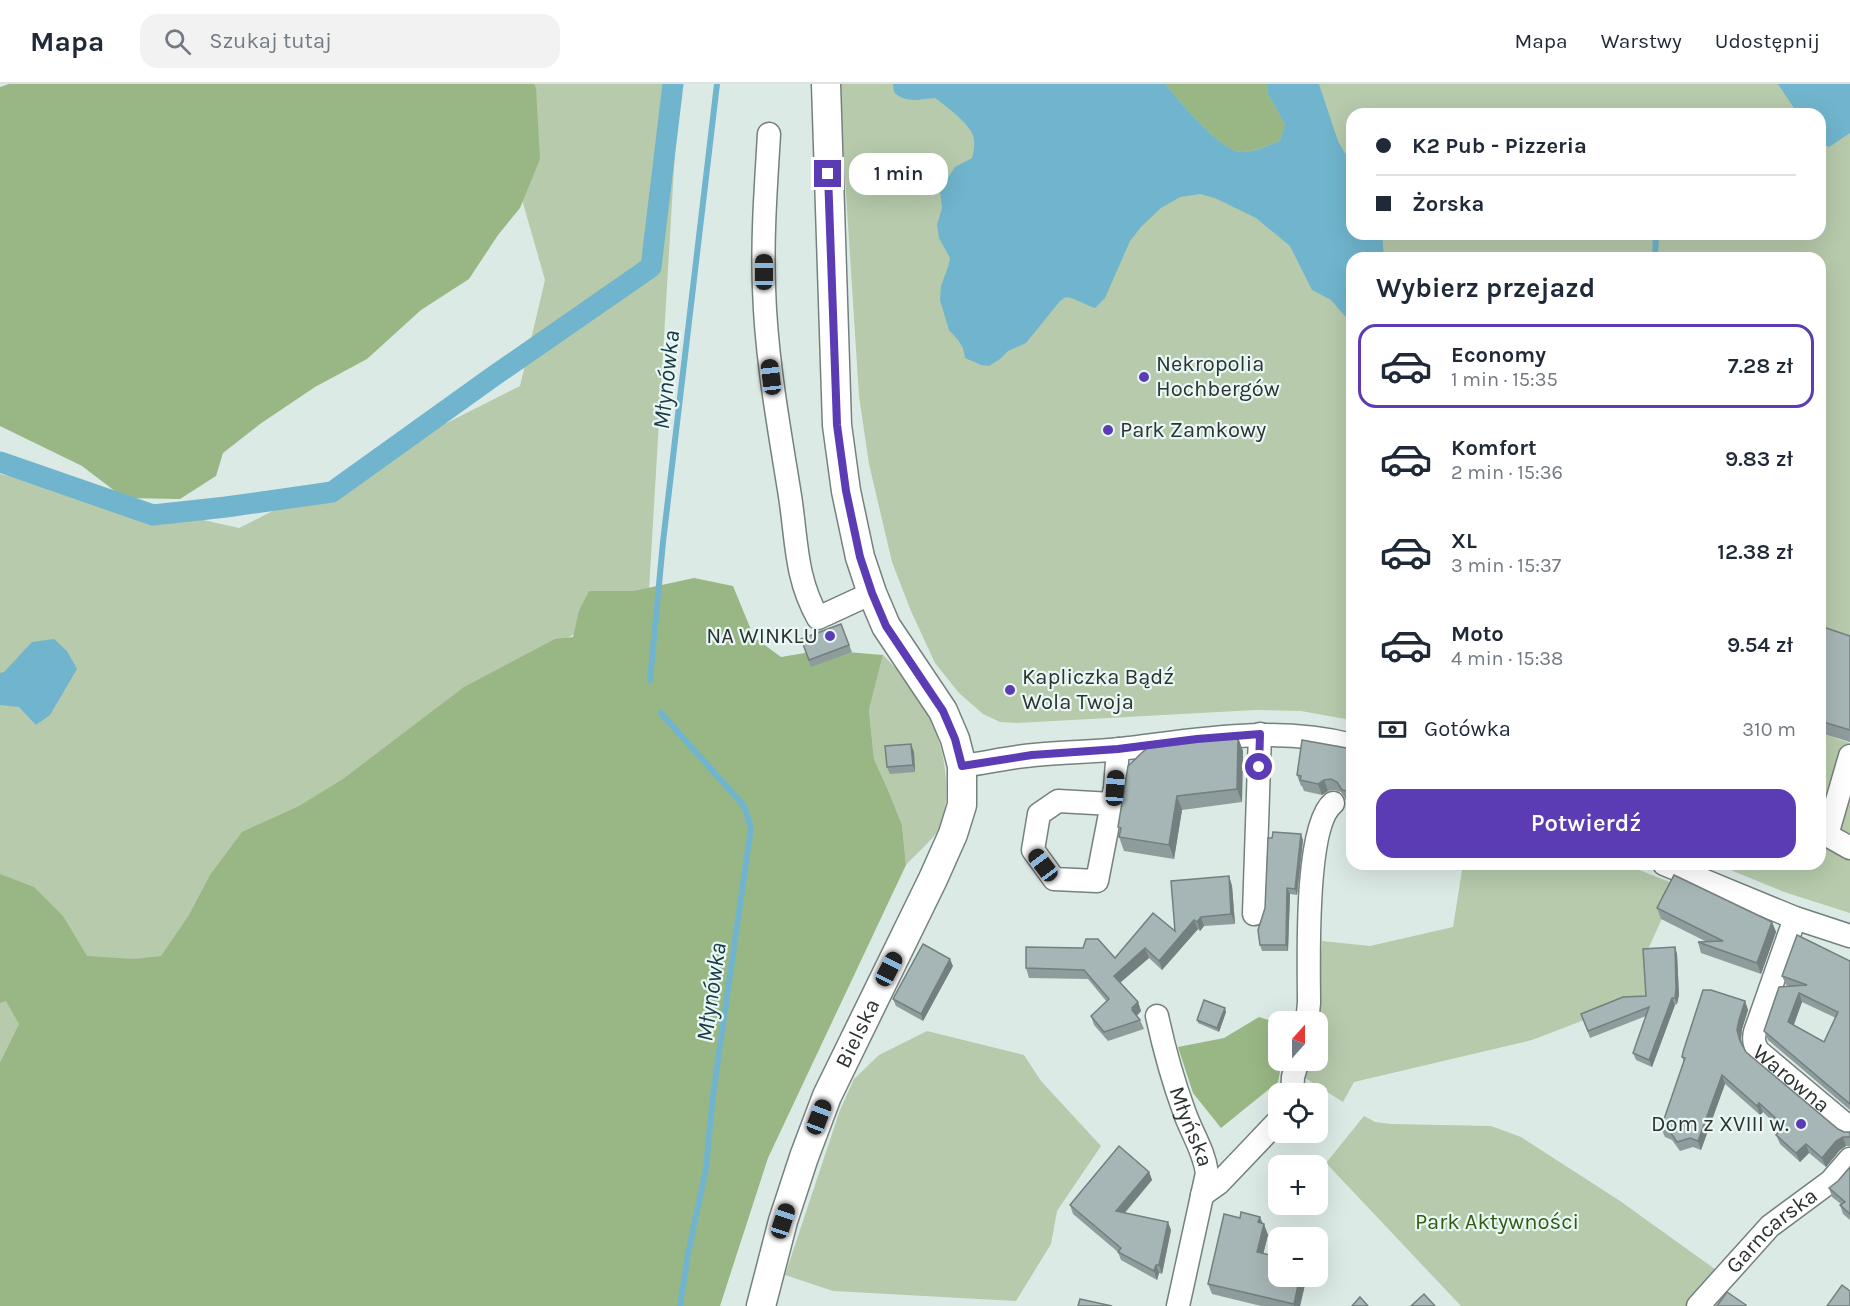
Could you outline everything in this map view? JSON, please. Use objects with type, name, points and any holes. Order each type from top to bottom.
[{"type":"main road","name":"Bielska","points":[[761,1306],[787,1210],[827,1096],[914,919],[953,834],[962,805],[962,766],[955,739],[943,711],[886,626],[860,557],[846,491],[837,425],[825,84]]},
{"type":"street","points":[[769,134],[763,237],[764,300],[773,395],[796,555],[807,600],[818,618],[872,593]]},
{"type":"street","points":[[962,766],[1032,755],[1118,749],[1260,734],[1280,734],[1346,744]]},
{"type":"street","points":[[1254,914],[1260,734]]},
{"type":"street","points":[[1112,804],[1118,749]]},
{"type":"street","points":[[1826,826],[1850,756]]},
{"type":"street","points":[[1308,1011],[1314,859],[1319,827],[1327,808],[1333,803]]},
{"type":"street","points":[[1826,836],[1850,848]]},
{"type":"street","points":[[1679,870],[1795,918],[1850,936]]},
{"type":"street","name":"Warowna","points":[[1795,918],[1753,1040],[1758,1051],[1850,1128]]},
{"type":"street","name":"Młyńska","points":[[1157,1016],[1184,1113],[1205,1160],[1207,1173],[1178,1306]]},
{"type":"street","points":[[1202,1195],[1219,1183],[1268,1131]]},
{"type":"street","name":"Garncarska","points":[[1698,1306],[1770,1226],[1831,1181],[1850,1159]]},
{"type":"green space","points":[[9,84],[534,84],[540,159],[520,208],[498,235],[469,279],[421,310],[367,359],[315,387],[260,424],[223,453],[216,476],[180,499],[124,498],[82,466],[0,426],[0,87]]},
{"type":"green space","points":[[489,84],[679,84],[648,607],[595,624],[455,694],[247,863],[0,1146],[0,474],[239,528],[520,386],[545,280]]},
{"type":"green space","name":"Park Zamkowy","points":[[839,84],[1850,84],[1850,648],[1826,641],[1826,252],[1346,252],[1346,719],[1301,711],[1255,710],[1017,723],[1000,722],[983,714],[959,693],[935,663],[911,611],[892,562],[869,464],[859,396]]},
{"type":"green space","points":[[1165,84],[1267,84],[1268,94],[1285,124],[1280,141],[1250,151],[1240,152],[1231,149],[1211,134]]},
{"type":"green space","points":[[694,578],[733,586],[754,637],[781,657],[823,650],[883,655],[869,710],[874,759],[902,825],[906,865],[768,1158],[720,1306],[0,1306],[0,1063],[19,1024],[6,1001],[0,1003],[0,874],[34,887],[63,916],[87,956],[134,959],[161,956],[189,915],[210,875],[242,832],[299,806],[343,779],[464,687],[555,639],[573,637],[579,611],[589,591],[634,591]]},
{"type":"green space","points":[[883,655],[910,685],[930,719],[943,755],[946,775],[946,804],[940,827],[931,840],[906,865],[902,825],[874,759],[869,710]]},
{"type":"green space","points":[[1826,735],[1850,743],[1850,913],[1784,892],[1731,870],[1826,870]]},
{"type":"green space","points":[[1462,870],[1639,870],[1677,885],[1645,956],[1648,1002],[1626,1004],[1532,1040],[1354,1082],[1343,1102],[1328,1092],[1328,1083],[1313,1083],[1302,1076],[1304,1071],[1328,1071],[1328,1011],[1316,1011],[1322,941],[1370,946],[1453,927]]},
{"type":"green space","points":[[1259,1017],[1268,1020],[1268,1071],[1280,1071],[1278,1082],[1268,1083],[1268,1090],[1221,1128],[1193,1093],[1178,1047],[1224,1038]]},
{"type":"green space","points":[[927,1031],[1024,1055],[1041,1081],[1101,1146],[1057,1211],[1051,1244],[1016,1301],[833,1291],[785,1275],[840,1110],[854,1079],[879,1055]]},
{"type":"green space","name":"Park Aktywności","points":[[1364,1116],[1375,1122],[1391,1124],[1491,1126],[1521,1137],[1620,1201],[1719,1272],[1724,1289],[1747,1306],[1461,1306],[1328,1165],[1328,1161]]},
{"type":"water","points":[[893,84],[1165,84],[1211,134],[1231,149],[1245,152],[1280,141],[1285,124],[1268,94],[1267,84],[1319,84],[1338,141],[1346,155],[1346,240],[1382,240],[1384,252],[1346,252],[1346,317],[1331,300],[1312,290],[1290,246],[1256,218],[1215,198],[1200,194],[1180,197],[1161,208],[1130,241],[1105,298],[1095,308],[1066,297],[1060,301],[1026,343],[1008,351],[989,366],[981,365],[965,358],[963,348],[949,330],[940,300],[941,286],[950,258],[939,238],[937,225],[942,208],[940,190],[955,167],[972,158],[973,136],[961,119],[935,98],[913,100],[898,96],[894,92]]},
{"type":"water","points":[[1778,84],[1850,84],[1850,133],[1829,147],[1826,146],[1826,108],[1794,108]]},
{"type":"water","points":[[54,639],[67,651],[77,669],[50,715],[36,725],[19,707],[0,705],[0,673],[4,672],[32,642]]},
{"type":"building","points":[[841,624],[849,645],[809,660],[801,639]]},
{"type":"building","points":[[1826,628],[1850,636],[1850,730],[1826,723]]},
{"type":"building","points":[[1228,736],[1228,738],[1238,737],[1237,789],[1177,796],[1169,845],[1119,837],[1121,828],[1118,827],[1128,766],[1148,747]]},
{"type":"building","points":[[1302,740],[1346,748],[1346,791],[1342,790],[1337,782],[1331,779],[1318,784],[1300,780],[1301,776],[1297,775]]},
{"type":"building","points":[[911,744],[913,765],[887,767],[885,746]]},
{"type":"building","points":[[1273,832],[1301,834],[1295,889],[1287,888],[1286,945],[1260,945],[1258,930],[1265,908],[1268,838],[1272,838]]},
{"type":"building","points":[[1674,875],[1772,922],[1757,963],[1698,942],[1723,941],[1657,908]]},
{"type":"building","points":[[1229,876],[1231,914],[1201,917],[1197,922],[1194,920],[1159,961],[1145,948],[1114,976],[1138,1002],[1132,1010],[1140,1020],[1104,1032],[1091,1016],[1109,999],[1084,970],[1026,968],[1026,947],[1083,948],[1086,939],[1098,939],[1115,958],[1153,913],[1175,931],[1171,881]]},
{"type":"building","points":[[1797,935],[1850,961],[1850,1104],[1764,1031],[1779,987],[1807,985],[1782,976]],"holes":[[[1799,993],[1838,1012],[1824,1042],[1788,1022]]]},
{"type":"building","points":[[923,944],[950,959],[921,1014],[893,999]]},
{"type":"building","points":[[1675,947],[1675,998],[1672,998],[1649,1060],[1633,1053],[1649,1007],[1588,1031],[1581,1014],[1623,997],[1646,996],[1643,949]]},
{"type":"building","points":[[1703,990],[1711,990],[1745,1001],[1737,1030],[1746,1052],[1838,1129],[1850,1132],[1850,1137],[1843,1137],[1836,1141],[1822,1158],[1806,1144],[1796,1153],[1776,1135],[1784,1126],[1759,1103],[1757,1106],[1722,1075],[1698,1141],[1690,1138],[1677,1142],[1669,1130],[1661,1128],[1685,1058],[1682,1057],[1683,1052]]},
{"type":"building","points":[[1204,1000],[1225,1008],[1217,1028],[1197,1020]]},
{"type":"building","points":[[1119,1146],[1149,1172],[1116,1211],[1168,1222],[1159,1265],[1156,1265],[1154,1271],[1118,1252],[1121,1248],[1070,1205]]},
{"type":"building","points":[[1850,1167],[1850,1214],[1840,1205],[1845,1202],[1829,1188]]},
{"type":"building","points":[[1241,1212],[1260,1217],[1258,1222],[1264,1224],[1257,1252],[1268,1255],[1268,1287],[1298,1287],[1294,1304],[1208,1284],[1224,1214],[1240,1218]]},
{"type":"building","points":[[1842,1285],[1850,1291],[1850,1306],[1827,1306]]},
{"type":"building","points":[[1727,1292],[1746,1305],[1717,1306]]},
{"type":"building","points":[[1424,1294],[1435,1306],[1411,1306]]},
{"type":"building","points":[[1360,1297],[1368,1306],[1352,1306]]},
{"type":"building","points":[[1080,1299],[1112,1306],[1078,1306]]},
{"type":"waterway","points":[[0,462],[153,515],[332,492],[651,267],[673,84]]},
{"type":"waterway","name":"Młynówka","points":[[650,680],[663,542],[717,84]]},
{"type":"waterway","points":[[1655,252],[1656,240]]},
{"type":"waterway","name":"Młynówka","points":[[661,713],[744,806],[751,827],[713,1095],[706,1168],[680,1306]]},
{"type":"place","name":"Nekropolia Hochbergów","points":[[1144,377]]},
{"type":"place","name":"Park Zamkowy","points":[[1108,430]]},
{"type":"place","name":"NA WINKLU","points":[[830,636]]},
{"type":"place","name":"Kapliczka Bądź Wola Twoja","points":[[1010,690]]},
{"type":"place","name":"Dom z XVIII w.","points":[[1801,1124]]},
{"type":"route","points":[[828,174],[837,425],[846,491],[860,557],[886,626],[943,711],[955,739],[962,766],[1032,755],[1118,749],[1260,734],[1259,767]]}]
